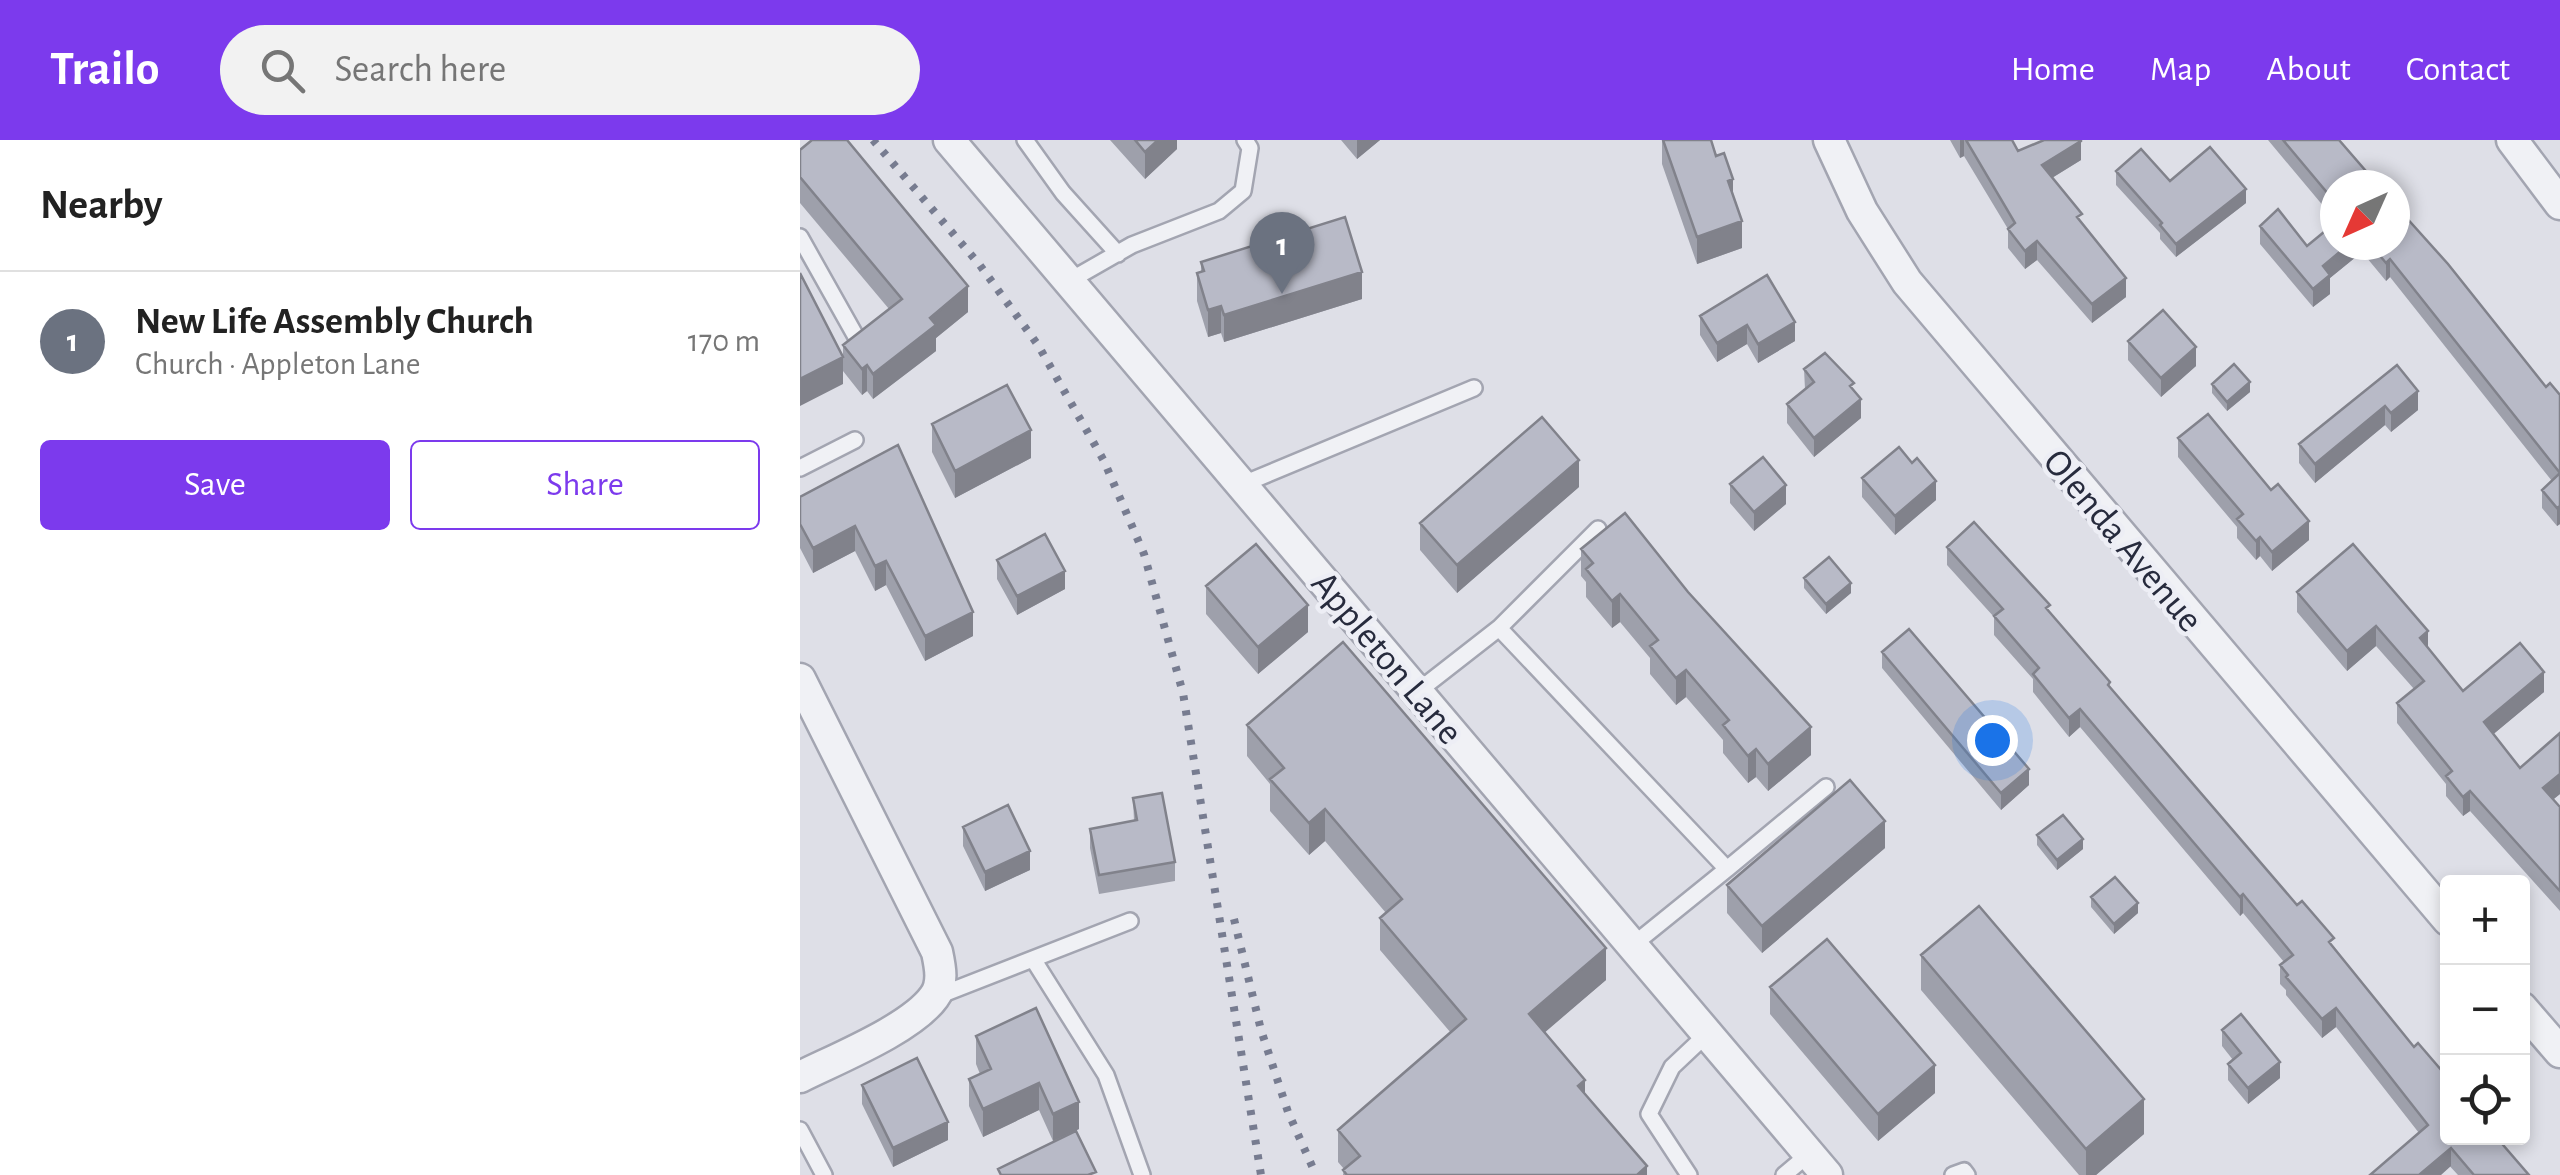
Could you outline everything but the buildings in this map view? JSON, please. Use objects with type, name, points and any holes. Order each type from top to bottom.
[{"type":"street","name":"Appleton Lane","points":[[949,140],[1818,1164]]},
{"type":"street","name":"Olenda Avenue","points":[[1830,140],[1862,211],[1907,282],[2440,911]]},
{"type":"street","points":[[2512,140],[2560,204]]},
{"type":"street","points":[[800,679],[937,952],[941,972],[934,997],[914,1016],[800,1077]]},
{"type":"street","points":[[2530,1017],[2560,1052]]},
{"type":"lane","points":[[1025,140],[1063,193],[1118,254]]},
{"type":"lane","points":[[1069,281],[1118,254],[1219,211],[1243,191],[1250,148],[1245,140]]},
{"type":"lane","points":[[800,237],[859,342]]},
{"type":"lane","points":[[1241,484],[1474,388]]},
{"type":"lane","points":[[800,468],[855,440]]},
{"type":"lane","points":[[1417,692],[1499,628],[1598,529]]},
{"type":"lane","points":[[1499,628],[1727,869]]},
{"type":"lane","points":[[1632,946],[1826,787]]},
{"type":"lane","points":[[934,997],[1130,920]]},
{"type":"lane","points":[[1033,959],[1106,1076],[1142,1175]]},
{"type":"lane","points":[[1689,1175],[1649,1114],[1672,1067],[1708,1034]]},
{"type":"lane","points":[[800,1130],[824,1175]]},
{"type":"lane","points":[[1784,1175],[1818,1164]]},
{"type":"lane","points":[[1953,1175],[1967,1175]]},
{"type":"railway","points":[[873,140],[979,264],[1038,345],[1104,461],[1144,554],[1183,693],[1261,1175]]},
{"type":"railway","points":[[1234,919],[1261,1030],[1288,1112],[1316,1175]]},
{"type":"place","name":"New Life Assembly Church","points":[[1282,294]]}]
